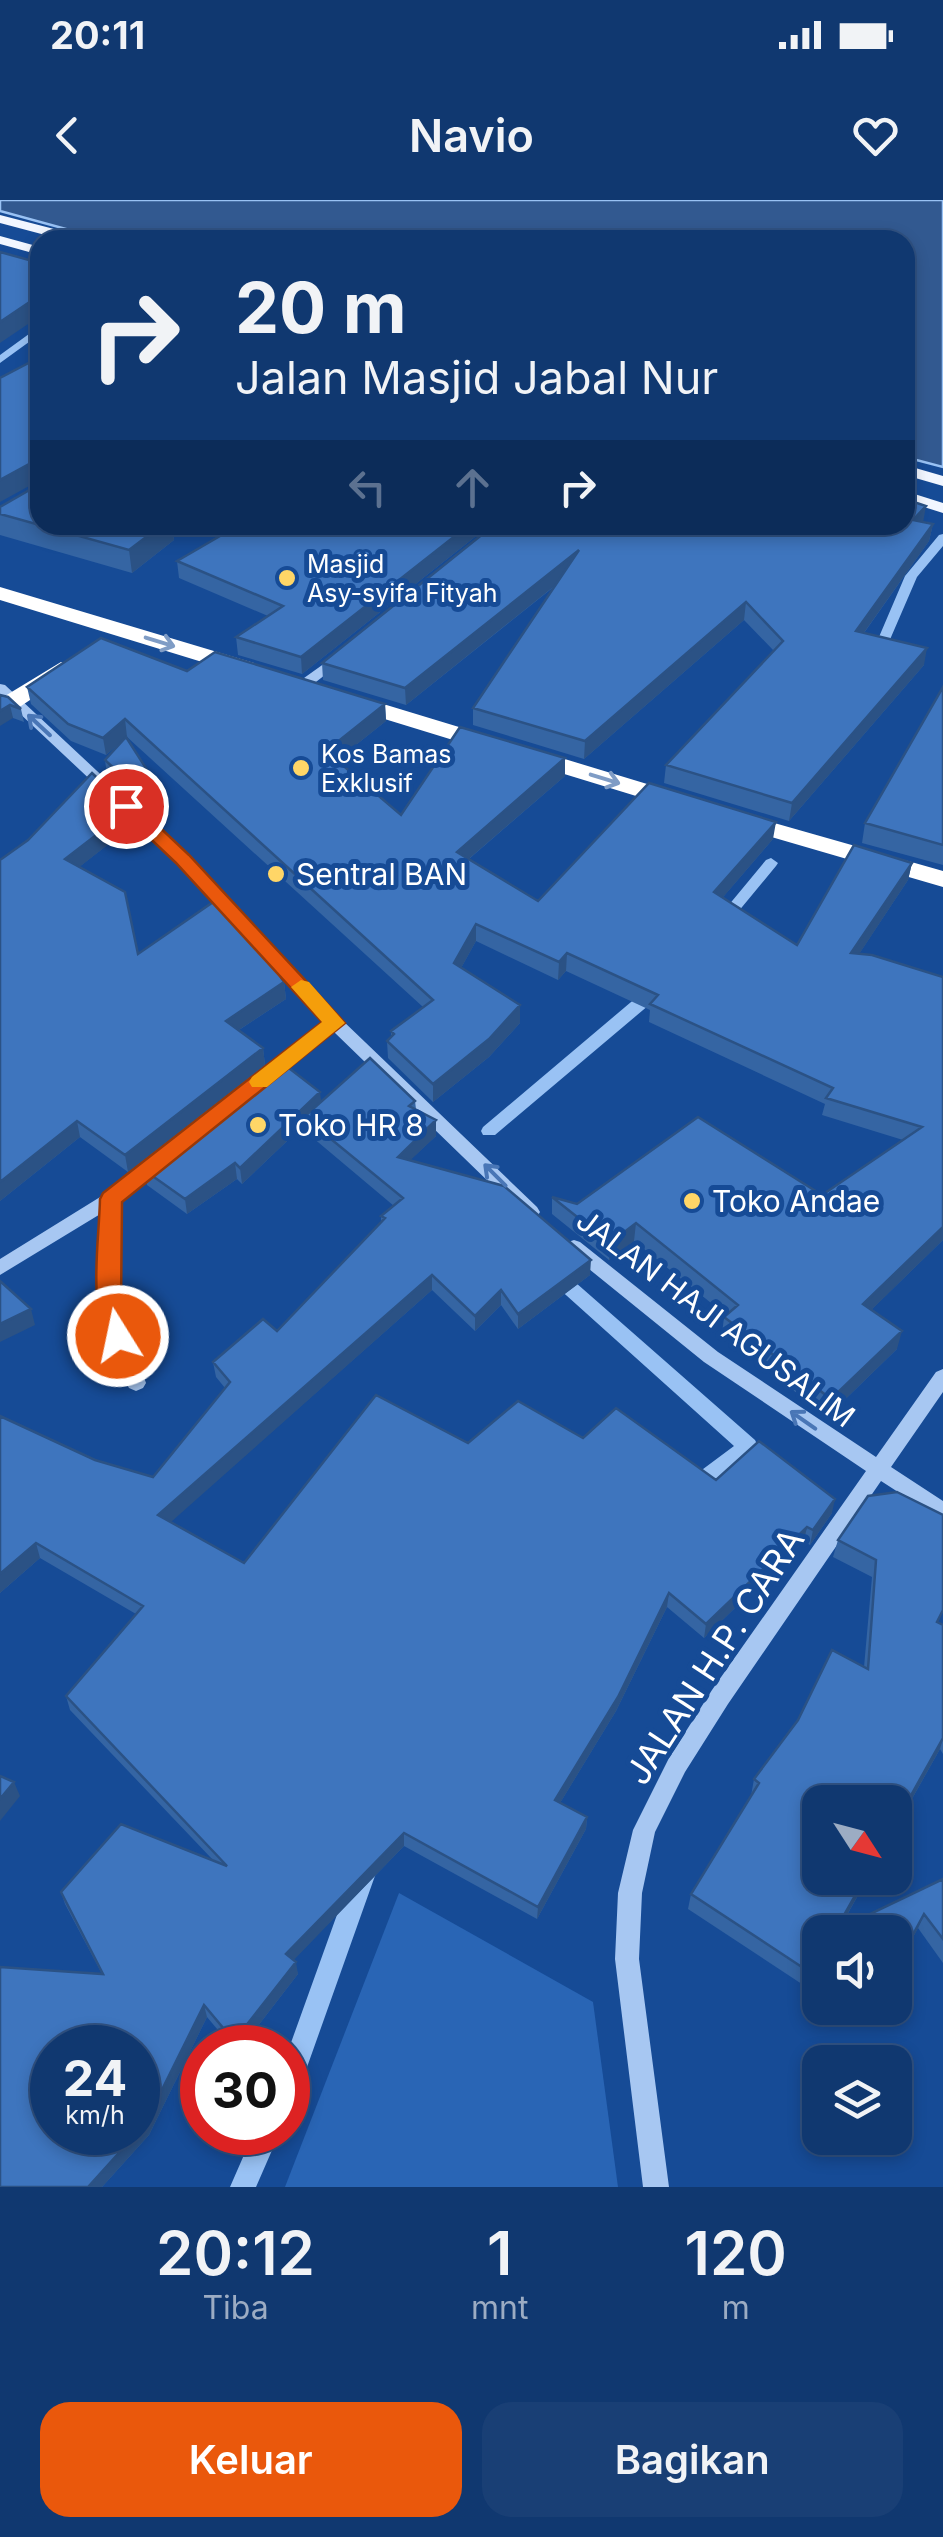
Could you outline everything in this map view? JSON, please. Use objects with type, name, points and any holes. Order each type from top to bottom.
[{"type":"highway","points":[[0,593],[943,879]]},
{"type":"highway","points":[[7,694],[82,655],[120,630]]},
{"type":"main road","points":[[0,219],[42,230]]},
{"type":"main road","points":[[0,240],[30,248]]},
{"type":"main road","points":[[915,473],[943,482]]},
{"type":"main road","points":[[915,499],[943,508]]},
{"type":"street","points":[[302,686],[349,649]]},
{"type":"street","name":"JALAN HAJI AGUSALIM","points":[[7,694],[183,859],[335,1023],[539,1219]]},
{"type":"street","points":[[246,1093],[335,1023]]},
{"type":"street","points":[[0,1268],[111,1199],[171,1152]]},
{"type":"street","points":[[111,1199],[110,1306],[136,1383]]},
{"type":"street","name":"JALAN HAJI AGUSALIM","points":[[554,1232],[711,1356],[943,1512]]},
{"type":"street","name":"JALAN H.P. CARA","points":[[656,2187],[627,1960],[630,1894],[644,1830],[677,1765],[720,1697],[880,1473],[943,1377]]},
{"type":"shaded area","points":[[0,200],[943,200],[943,467],[915,460],[915,230],[69,230],[0,211]]},
{"type":"shaded area","points":[[399,1893],[593,2002],[618,2187],[285,2187],[297,2155],[310,2155],[310,2123]]},
{"type":"building","points":[[0,252],[30,260],[30,302],[0,322]]},
{"type":"building","points":[[30,362],[30,464],[0,480],[0,378]]},
{"type":"building","points":[[30,490],[30,522],[0,514],[0,507]]},
{"type":"building","points":[[915,502],[926,506],[915,518]]},
{"type":"building","points":[[915,520],[933,524],[856,631],[927,648],[792,803],[666,765],[783,641],[746,602],[585,741],[473,708],[579,550],[405,688],[322,663],[482,535],[915,535]]},
{"type":"building","points":[[75,535],[149,535],[129,550]]},
{"type":"building","points":[[222,535],[456,535],[301,657],[236,637],[283,606],[177,561]]},
{"type":"building","points":[[101,638],[187,671],[215,652],[385,704],[326,751],[401,815],[460,727],[565,758],[457,852],[538,901],[649,783],[776,822],[714,892],[797,945],[854,845],[912,863],[851,953],[872,955],[943,977],[943,1227],[863,1304],[902,1331],[831,1399],[724,1317],[738,1305],[636,1223],[610,1243],[552,1197],[577,1204],[698,1117],[822,1195],[922,1127],[826,1098],[833,1088],[650,1004],[658,995],[567,953],[559,962],[476,924],[454,963],[520,1005],[489,1039],[433,1084],[387,1041],[394,1034],[391,1031],[433,1000],[125,719],[103,738],[68,724],[27,687]]},
{"type":"building","points":[[943,687],[943,845],[865,823]]},
{"type":"building","points":[[0,695],[21,709],[10,705],[0,711]]},
{"type":"building","points":[[126,737],[158,787],[145,797],[105,760]]},
{"type":"building","points":[[92,773],[130,809],[65,859],[125,892],[138,954],[219,898],[255,936],[284,982],[226,1021],[263,1048],[125,1155],[77,1121],[0,1182],[0,860],[28,840]]},
{"type":"building","points":[[370,1058],[415,1101],[409,1106],[436,1120],[398,1157],[504,1186],[591,1260],[518,1314],[501,1290],[475,1316],[432,1275],[158,1515],[244,1563],[376,1395],[468,1443],[518,1401],[583,1438],[616,1408],[716,1480],[759,1441],[835,1499],[813,1530],[807,1527],[706,1624],[669,1593],[618,1697],[555,1800],[587,1817],[538,1907],[404,1833],[286,1954],[296,1962],[247,2025],[221,2025],[204,2005],[194,2025],[180,2025],[180,2053],[160,2094],[160,2025],[30,2025],[30,2155],[117,2155],[88,2187],[0,2187],[0,1967],[103,1974],[61,1892],[121,1824],[227,1866],[66,1696],[143,1606],[36,1543],[0,1574],[0,1416],[95,1460],[153,1477],[230,1382],[213,1362],[263,1319],[277,1331],[385,1218],[381,1216],[403,1198],[304,1117]]},
{"type":"building","points":[[281,1062],[320,1092],[240,1168],[235,1163],[185,1199],[144,1170]]},
{"type":"building","points":[[0,1281],[31,1309],[0,1324]]},
{"type":"building","points":[[897,1492],[943,1515],[943,1610],[937,1622],[943,1625],[943,1738],[912,1794],[912,1785],[802,1785],[802,1895],[855,1895],[844,1915],[802,1915],[802,1967],[691,1894],[759,1783],[754,1779],[798,1720],[832,1650],[868,1669],[876,1560],[838,1540],[868,1496]]},
{"type":"building","points":[[0,1776],[14,1782],[0,1799]]},
{"type":"building","points":[[943,1879],[943,1939],[924,1914],[912,1936],[912,1915],[868,1915]]},
{"type":"waterway","points":[[0,360],[30,337]]},
{"type":"waterway","points":[[876,658],[911,576],[943,538]]},
{"type":"waterway","points":[[723,921],[771,863]]},
{"type":"waterway","points":[[489,1131],[656,990]]},
{"type":"waterway","points":[[553,1273],[748,1446],[694,1487]]},
{"type":"waterway","points":[[309,2025],[364,1873]]},
{"type":"waterway","points":[[243,2187],[257,2155]]},
{"type":"slow traffic","points":[[260,1082],[335,1023],[301,987]]},
{"type":"place","name":"Masjid Asy-syifa Fityah","points":[[287,578]]},
{"type":"place","name":"Kos Bamas Exklusif","points":[[301,768]]},
{"type":"place","name":"Sentral BAN","points":[[276,874]]},
{"type":"place","name":"Toko HR 8","points":[[258,1125]]},
{"type":"place","name":"Toko Andae","points":[[692,1201]]},
{"type":"route","points":[[118,1336],[110,1306],[111,1199],[335,1023],[183,859],[126,806]]}]
